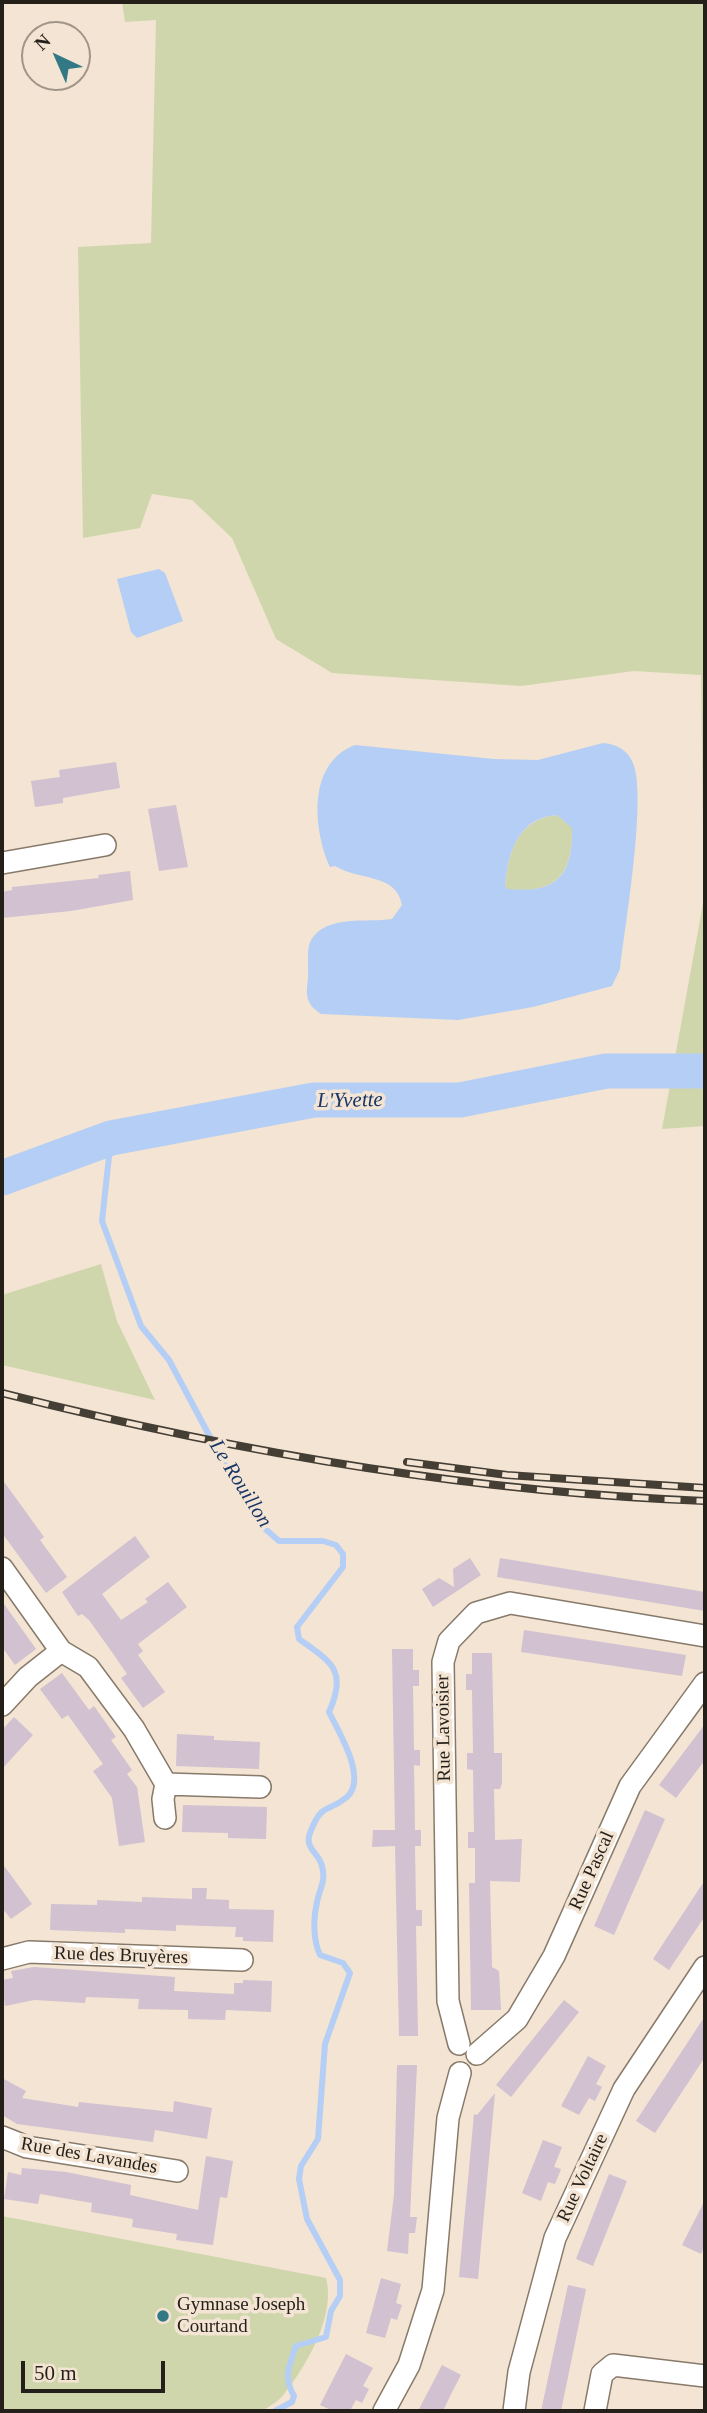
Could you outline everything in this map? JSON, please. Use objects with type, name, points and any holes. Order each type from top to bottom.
[{"type":"street","points":[[2,863],[105,845]]},
{"type":"street","points":[[2,1568],[61,1651],[88,1667],[134,1729],[166,1784],[163,1798],[165,1818]]},
{"type":"street","name":"Rue Lavoisier","points":[[468,2049],[448,2001],[443,1662],[449,1641],[476,1613],[510,1603],[705,1636]]},
{"type":"street","points":[[2,1705],[28,1677],[61,1651]]},
{"type":"street","name":"Rue Pascal","points":[[468,2049],[517,2020],[554,1956],[630,1786],[705,1683]]},
{"type":"street","points":[[166,1784],[261,1787]]},
{"type":"street","name":"Rue des Bruyères","points":[[2,1959],[29,1952],[242,1960]]},
{"type":"street","name":"Rue Voltaire","points":[[514,2411],[519,2372],[555,2238],[624,2089],[705,1967]]},
{"type":"street","points":[[384,2411],[409,2365],[433,2290],[448,2118],[460,2073],[473,2069],[468,2049]]},
{"type":"street","name":"Rue des Lavandes","points":[[2,2137],[27,2147],[177,2171]]},
{"type":"street","points":[[595,2411],[599,2384],[607,2368],[621,2365],[705,2376]]},
{"type":"green space","points":[[122,2],[705,2],[705,1126],[662,1129],[704,898],[701,675],[634,671],[521,686],[332,673],[276,639],[232,538],[192,500],[152,494],[140,528],[83,538],[78,247],[151,243],[156,20],[125,22]]},
{"type":"green space","points":[[557,815],[572,827],[572,844],[565,869],[550,884],[525,890],[508,890],[505,886],[506,873],[518,839],[533,823]]},
{"type":"green space","points":[[101,1264],[117,1321],[155,1400],[2,1365],[2,1295]]},
{"type":"green space","name":"Gymnase Joseph Courtand","points":[[2,2216],[326,2278],[327,2308],[323,2323],[310,2354],[293,2382],[280,2399],[262,2411],[2,2411]]},
{"type":"water","points":[[159,569],[165,573],[183,621],[137,638],[131,632],[117,579]]},
{"type":"water","points":[[603,743],[621,748],[633,763],[638,803],[634,863],[620,969],[612,986],[533,1007],[458,1020],[321,1014],[316,1010],[309,1003],[307,994],[311,940],[327,926],[337,923],[392,919],[402,905],[393,888],[385,883],[335,866],[330,867],[324,852],[318,816],[318,798],[328,766],[339,754],[355,745],[494,759],[538,760]],"holes":[[[557,815],[572,828],[572,845],[565,870],[550,885],[525,890],[508,889],[505,886],[512,849],[524,830],[533,823]]]},
{"type":"building","points":[[116,762],[120,788],[63,798],[63,803],[35,807],[31,781],[60,777],[59,770]]},
{"type":"building","points":[[176,805],[188,867],[159,871],[148,809]]},
{"type":"building","points":[[130,871],[133,900],[71,911],[2,918],[2,892],[12,890],[12,887],[99,878],[98,875]]},
{"type":"building","points":[[2,1479],[44,1537],[40,1540],[67,1577],[46,1593],[2,1533]]},
{"type":"building","points":[[135,1536],[150,1557],[102,1594],[121,1620],[148,1602],[145,1599],[168,1582],[187,1607],[138,1644],[143,1651],[138,1655],[165,1692],[143,1708],[121,1678],[127,1674],[114,1655],[89,1620],[82,1614],[78,1616],[62,1592]]},
{"type":"building","points":[[470,1558],[481,1575],[433,1607],[422,1589],[439,1578],[454,1587],[453,1569]]},
{"type":"building","points":[[500,1558],[705,1592],[705,1611],[497,1577]]},
{"type":"building","points":[[2,1601],[36,1649],[15,1665],[2,1647]]},
{"type":"building","points":[[524,1630],[686,1655],[682,1676],[521,1652]]},
{"type":"building","points":[[392,1649],[413,1649],[413,1670],[419,1670],[419,1686],[413,1686],[414,1750],[420,1750],[420,1766],[414,1765],[415,1830],[421,1830],[421,1846],[415,1846],[416,1910],[422,1910],[422,1926],[416,1926],[418,2036],[399,2036],[395,1846],[372,1847],[373,1830],[395,1830]]},
{"type":"building","points":[[472,1653],[492,1653],[494,1753],[502,1753],[502,1783],[500,1789],[494,1789],[495,1840],[522,1839],[520,1882],[490,1881],[492,1967],[499,1971],[501,2010],[471,2010],[469,1883],[475,1883],[475,1848],[468,1848],[468,1832],[474,1832],[473,1770],[467,1769],[467,1753],[473,1753],[472,1690],[466,1690],[466,1674],[472,1674]]},
{"type":"building","points":[[62,1673],[89,1710],[94,1706],[116,1737],[111,1740],[132,1770],[127,1774],[137,1787],[145,1842],[119,1846],[112,1798],[93,1771],[103,1764],[68,1715],[62,1719],[40,1689]]},
{"type":"building","points":[[14,1717],[33,1735],[2,1769],[2,1730]]},
{"type":"building","points":[[705,1724],[705,1760],[676,1798],[659,1785]]},
{"type":"building","points":[[177,1734],[214,1736],[214,1740],[260,1742],[259,1769],[176,1766]]},
{"type":"building","points":[[183,1805],[267,1807],[266,1839],[228,1838],[228,1833],[182,1832]]},
{"type":"building","points":[[645,1810],[665,1819],[614,1935],[594,1926]]},
{"type":"building","points":[[2,1863],[32,1904],[11,1919],[2,1908]]},
{"type":"building","points":[[705,1880],[705,1916],[669,1970],[653,1959]]},
{"type":"building","points":[[192,1888],[207,1888],[206,1899],[229,1900],[229,1909],[274,1910],[273,1942],[243,1941],[243,1937],[235,1937],[236,1927],[176,1925],[176,1931],[125,1929],[125,1933],[50,1930],[51,1904],[97,1905],[97,1900],[142,1902],[142,1897],[192,1899]]},
{"type":"building","points":[[34,1967],[175,1977],[174,1991],[234,1994],[234,1983],[243,1983],[243,1980],[272,1981],[271,2012],[226,2010],[225,2020],[188,2019],[188,2010],[138,2009],[139,1999],[86,1997],[85,2003],[34,2000],[5,2006],[2,1980],[13,1978],[11,1971]]},
{"type":"building","points":[[564,2000],[579,2012],[511,2097],[496,2085]]},
{"type":"building","points":[[705,2016],[705,2057],[655,2133],[636,2121]]},
{"type":"building","points":[[588,2056],[606,2066],[596,2084],[602,2087],[595,2101],[589,2098],[579,2115],[561,2106]]},
{"type":"building","points":[[397,2065],[417,2065],[410,2217],[417,2217],[415,2233],[409,2233],[408,2254],[387,2251],[394,2195]]},
{"type":"building","points":[[2,2078],[26,2091],[22,2098],[78,2107],[79,2102],[173,2112],[174,2101],[212,2108],[207,2139],[155,2130],[153,2142],[17,2124],[2,2115]]},
{"type":"building","points":[[495,2093],[478,2279],[459,2277],[474,2114],[477,2115]]},
{"type":"building","points":[[543,2140],[562,2147],[554,2167],[561,2169],[555,2184],[548,2182],[541,2201],[522,2193]]},
{"type":"building","points":[[206,2156],[233,2161],[227,2198],[220,2197],[213,2245],[176,2240],[177,2234],[132,2227],[133,2219],[91,2212],[92,2203],[40,2194],[38,2204],[4,2199],[8,2172],[21,2175],[22,2168],[66,2172],[131,2185],[130,2195],[198,2210]]},
{"type":"building","points":[[609,2174],[627,2181],[593,2266],[576,2259]]},
{"type":"building","points":[[705,2200],[705,2245],[701,2254],[682,2245]]},
{"type":"building","points":[[381,2278],[401,2284],[396,2303],[402,2305],[397,2320],[391,2318],[385,2338],[366,2333]]},
{"type":"building","points":[[568,2285],[586,2289],[561,2411],[541,2411]]},
{"type":"building","points":[[346,2354],[373,2368],[363,2386],[369,2389],[362,2403],[356,2400],[350,2411],[333,2411],[320,2405]]},
{"type":"building","points":[[442,2365],[461,2375],[443,2411],[418,2411]]},
{"type":"waterway","name":"L'Yvette","points":[[2,1178],[111,1138],[314,1100],[460,1100],[606,1071],[705,1071]]},
{"type":"waterway","name":"Le Rouillon","points":[[111,1138],[102,1221],[141,1326],[169,1360],[226,1467],[253,1502],[263,1527],[279,1541],[323,1541],[336,1545],[343,1554],[343,1567],[297,1627],[299,1639],[320,1654],[333,1668],[337,1686],[329,1712],[349,1755],[354,1778],[353,1789],[347,1797],[318,1816],[309,1838],[310,1847],[320,1861],[323,1872],[315,1915],[318,1949],[320,1955],[343,1963],[350,1973],[325,2044],[318,2139],[301,2166],[299,2179],[307,2219],[340,2280],[340,2296],[331,2311],[326,2337],[296,2346],[288,2377],[294,2396],[292,2402],[275,2411]]},
{"type":"railway","points":[[2,1393],[175,1433],[351,1465],[527,1488],[705,1501]]},
{"type":"railway","points":[[407,1462],[507,1475],[705,1488]]},
{"type":"place","name":"Gymnase Joseph Courtand","points":[[163,2316]]}]
